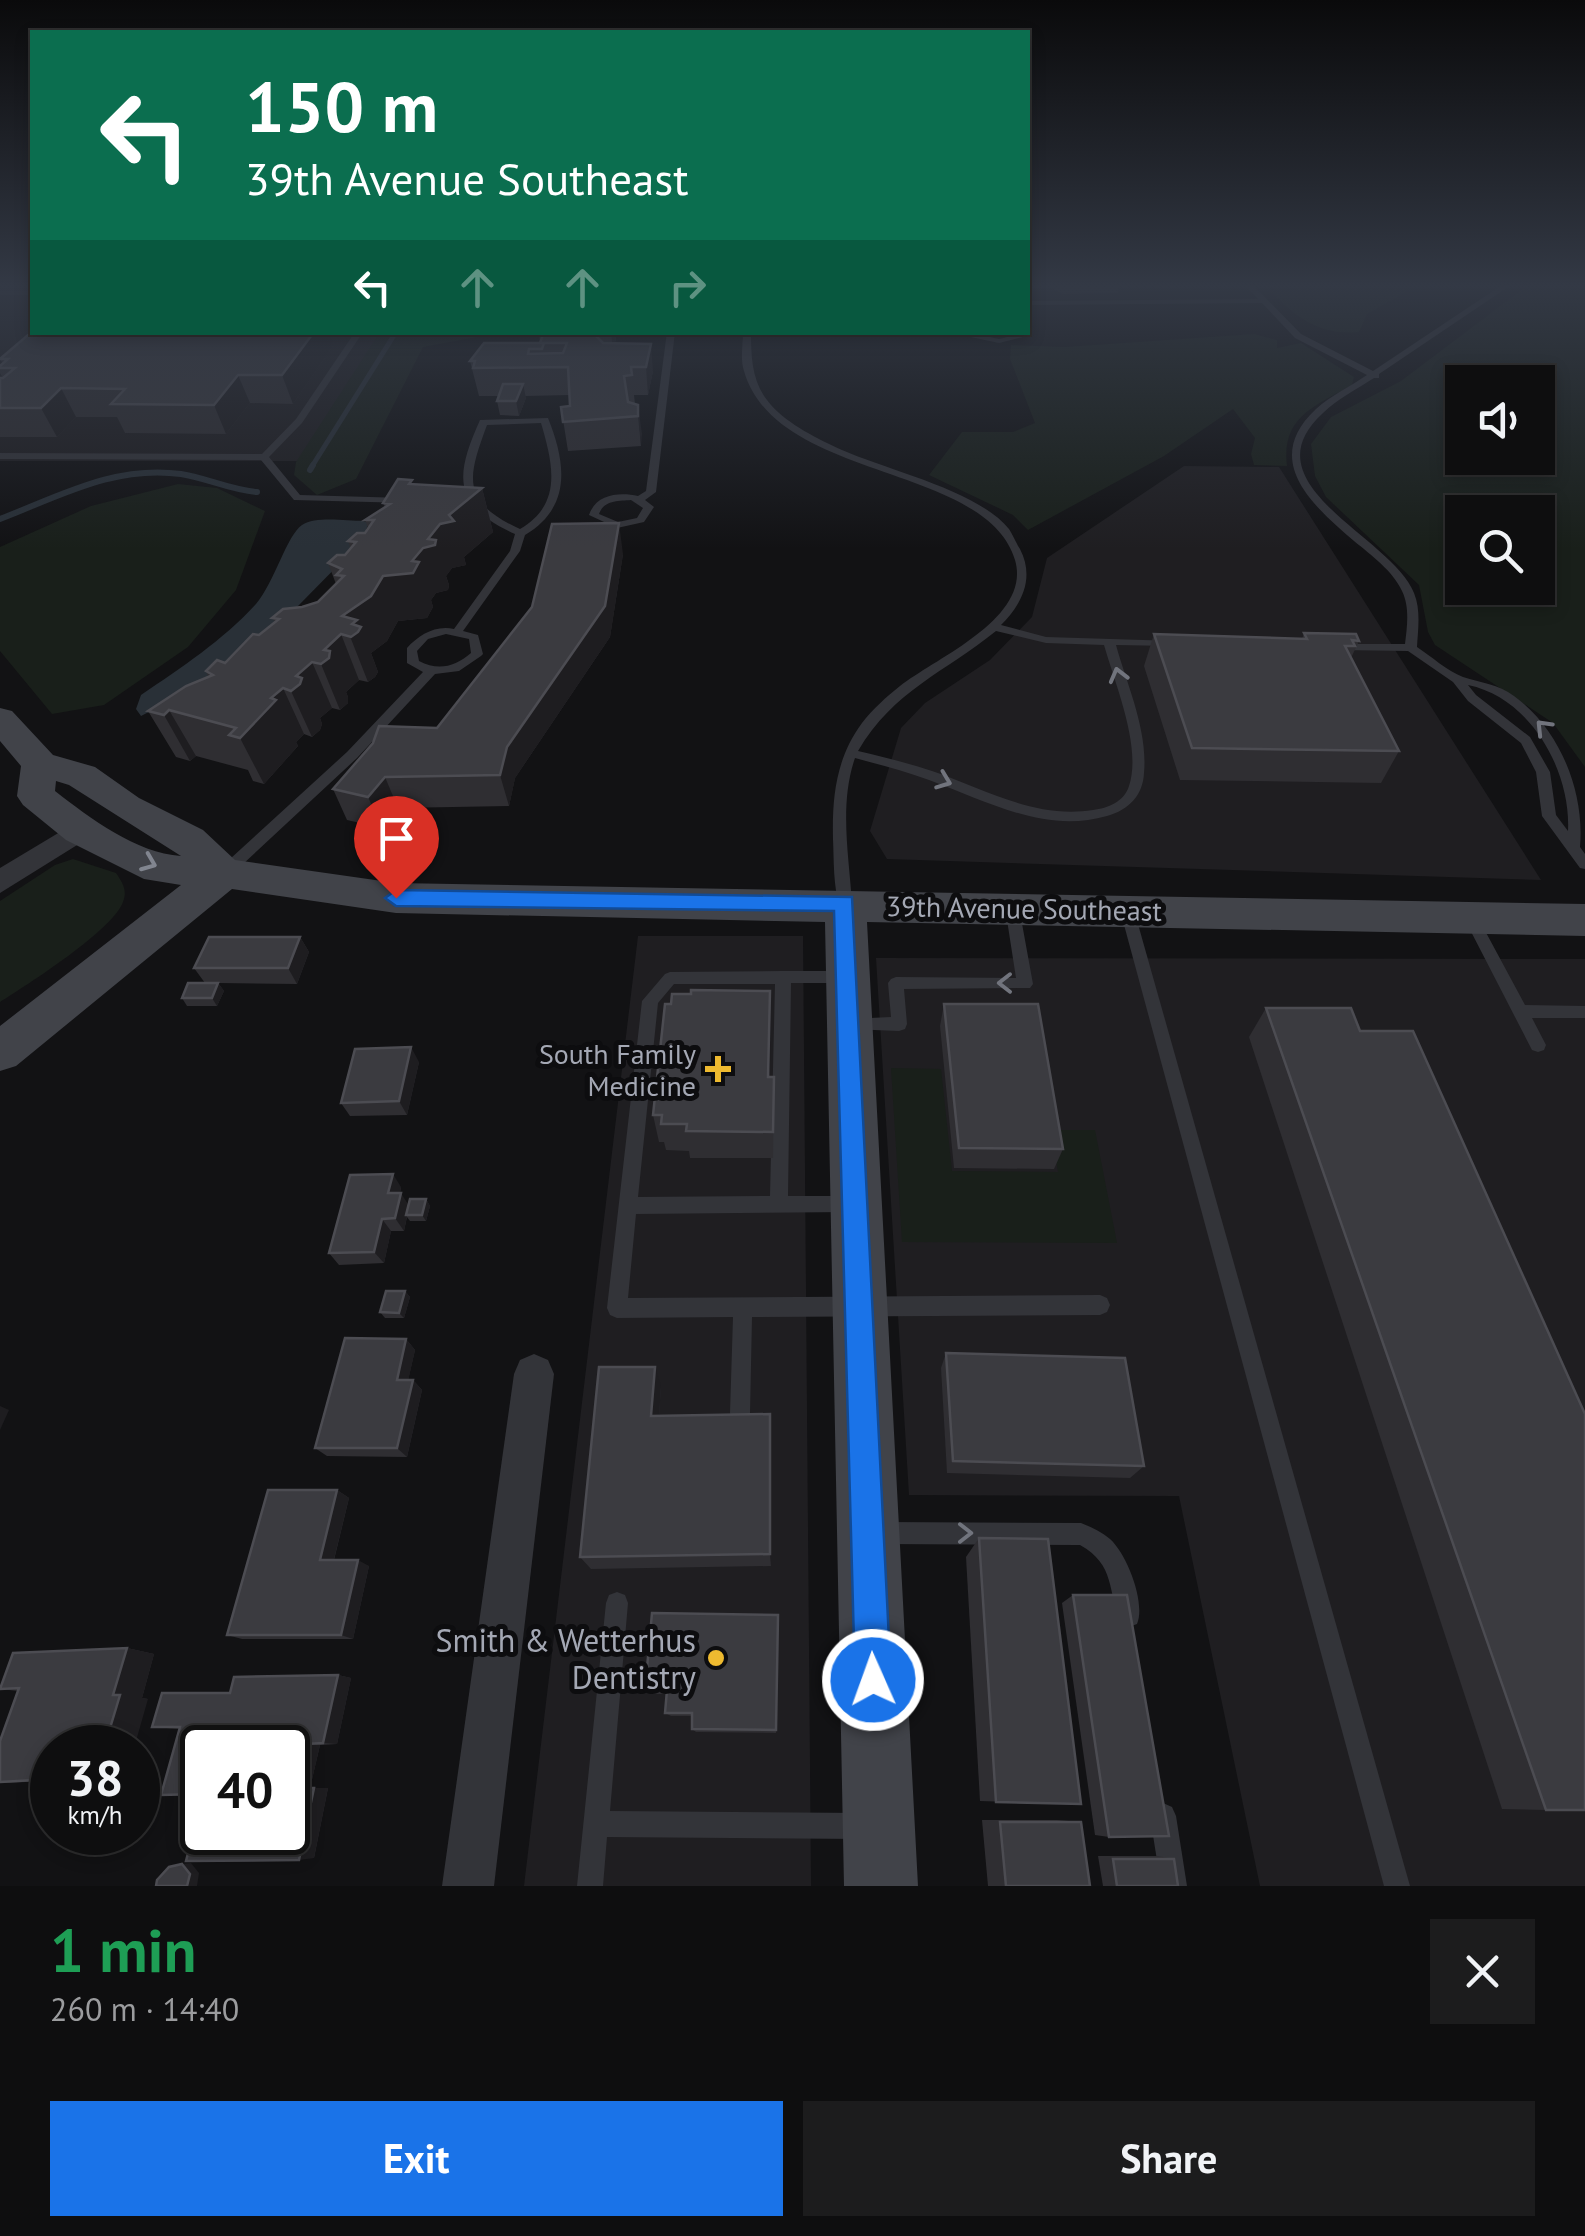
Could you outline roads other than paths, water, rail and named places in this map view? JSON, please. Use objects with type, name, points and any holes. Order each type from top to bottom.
[{"type":"main road","points":[[0,718],[40,764],[82,776],[126,808],[190,840],[224,873],[0,1052]]},
{"type":"main road","name":"39th Avenue Southeast","points":[[40,764],[36,796],[80,830],[158,869],[224,873],[396,898],[844,903],[1585,920]]},
{"type":"main road","points":[[844,903],[881,1886]]},
{"type":"street","points":[[0,882],[80,830]]},
{"type":"street","points":[[468,1886],[534,1374]]},
{"type":"lane","points":[[0,456],[264,457],[299,420],[331,373]]},
{"type":"lane","points":[[603,522],[594,510],[601,502],[616,497],[640,499],[651,492],[666,373]]},
{"type":"lane","points":[[750,373],[766,403],[787,422],[816,441],[961,500],[1006,533],[1020,560],[1020,590],[1008,612],[896,694],[864,730],[851,753],[842,789],[844,903]]},
{"type":"lane","points":[[1370,373],[1376,376]]},
{"type":"lane","points":[[1380,373],[1311,418],[1300,439],[1298,458],[1304,482],[1321,508],[1405,586],[1412,609],[1411,648]]},
{"type":"lane","points":[[537,526],[552,508],[558,489],[545,420],[483,422],[465,473],[469,495],[488,519],[520,533],[537,526],[558,526]]},
{"type":"lane","points":[[264,457],[298,498],[427,501]]},
{"type":"lane","points":[[454,497],[469,495]]},
{"type":"lane","points":[[585,524],[640,520],[649,511],[640,499]]},
{"type":"lane","points":[[458,631],[515,550],[520,533]]},
{"type":"lane","points":[[990,626],[1046,640],[1181,643]]},
{"type":"lane","points":[[458,631],[474,637],[477,654],[453,670],[431,671],[414,663],[411,650],[435,633],[458,631]]},
{"type":"lane","points":[[851,753],[939,778],[1024,813],[1063,818],[1110,811],[1128,802],[1136,785],[1138,755],[1109,642]]},
{"type":"lane","points":[[1329,647],[1411,648],[1457,679],[1472,698],[1515,730],[1534,751],[1543,772],[1549,816],[1585,864]]},
{"type":"lane","points":[[224,873],[352,754],[431,671]]},
{"type":"lane","points":[[1457,679],[1482,682],[1507,697],[1560,745],[1583,794],[1584,817],[1574,845]]},
{"type":"lane","points":[[1012,907],[1024,984],[896,983],[899,1024],[782,977],[670,978],[650,1001],[617,1308],[1100,1306]]},
{"type":"lane","points":[[1127,910],[1397,1886]]},
{"type":"lane","points":[[1471,918],[1538,1045]]},
{"type":"lane","points":[[779,1204],[782,977]]},
{"type":"lane","points":[[1520,1011],[1585,1012]]},
{"type":"lane","points":[[628,1206],[856,1204]]},
{"type":"lane","points":[[740,1412],[743,1306]]},
{"type":"lane","points":[[867,1533],[1081,1534],[1100,1541],[1116,1561],[1124,1584],[1133,1641]]},
{"type":"lane","points":[[590,1886],[617,1603]]},
{"type":"lane","points":[[1158,1792],[1174,1886]]},
{"type":"lane","points":[[597,1824],[878,1826]]},
{"type":"waterway","points":[[311,468],[370,373]]},
{"type":"waterway","points":[[310,470],[313,465]]},
{"type":"waterway","points":[[0,519],[88,484],[133,474],[181,474],[257,492]]},
{"type":"place","name":"South Family Medicine","points":[[718,1069]]},
{"type":"place","name":"Smith & Wetterhus Dentistry","points":[[716,1658]]}]
